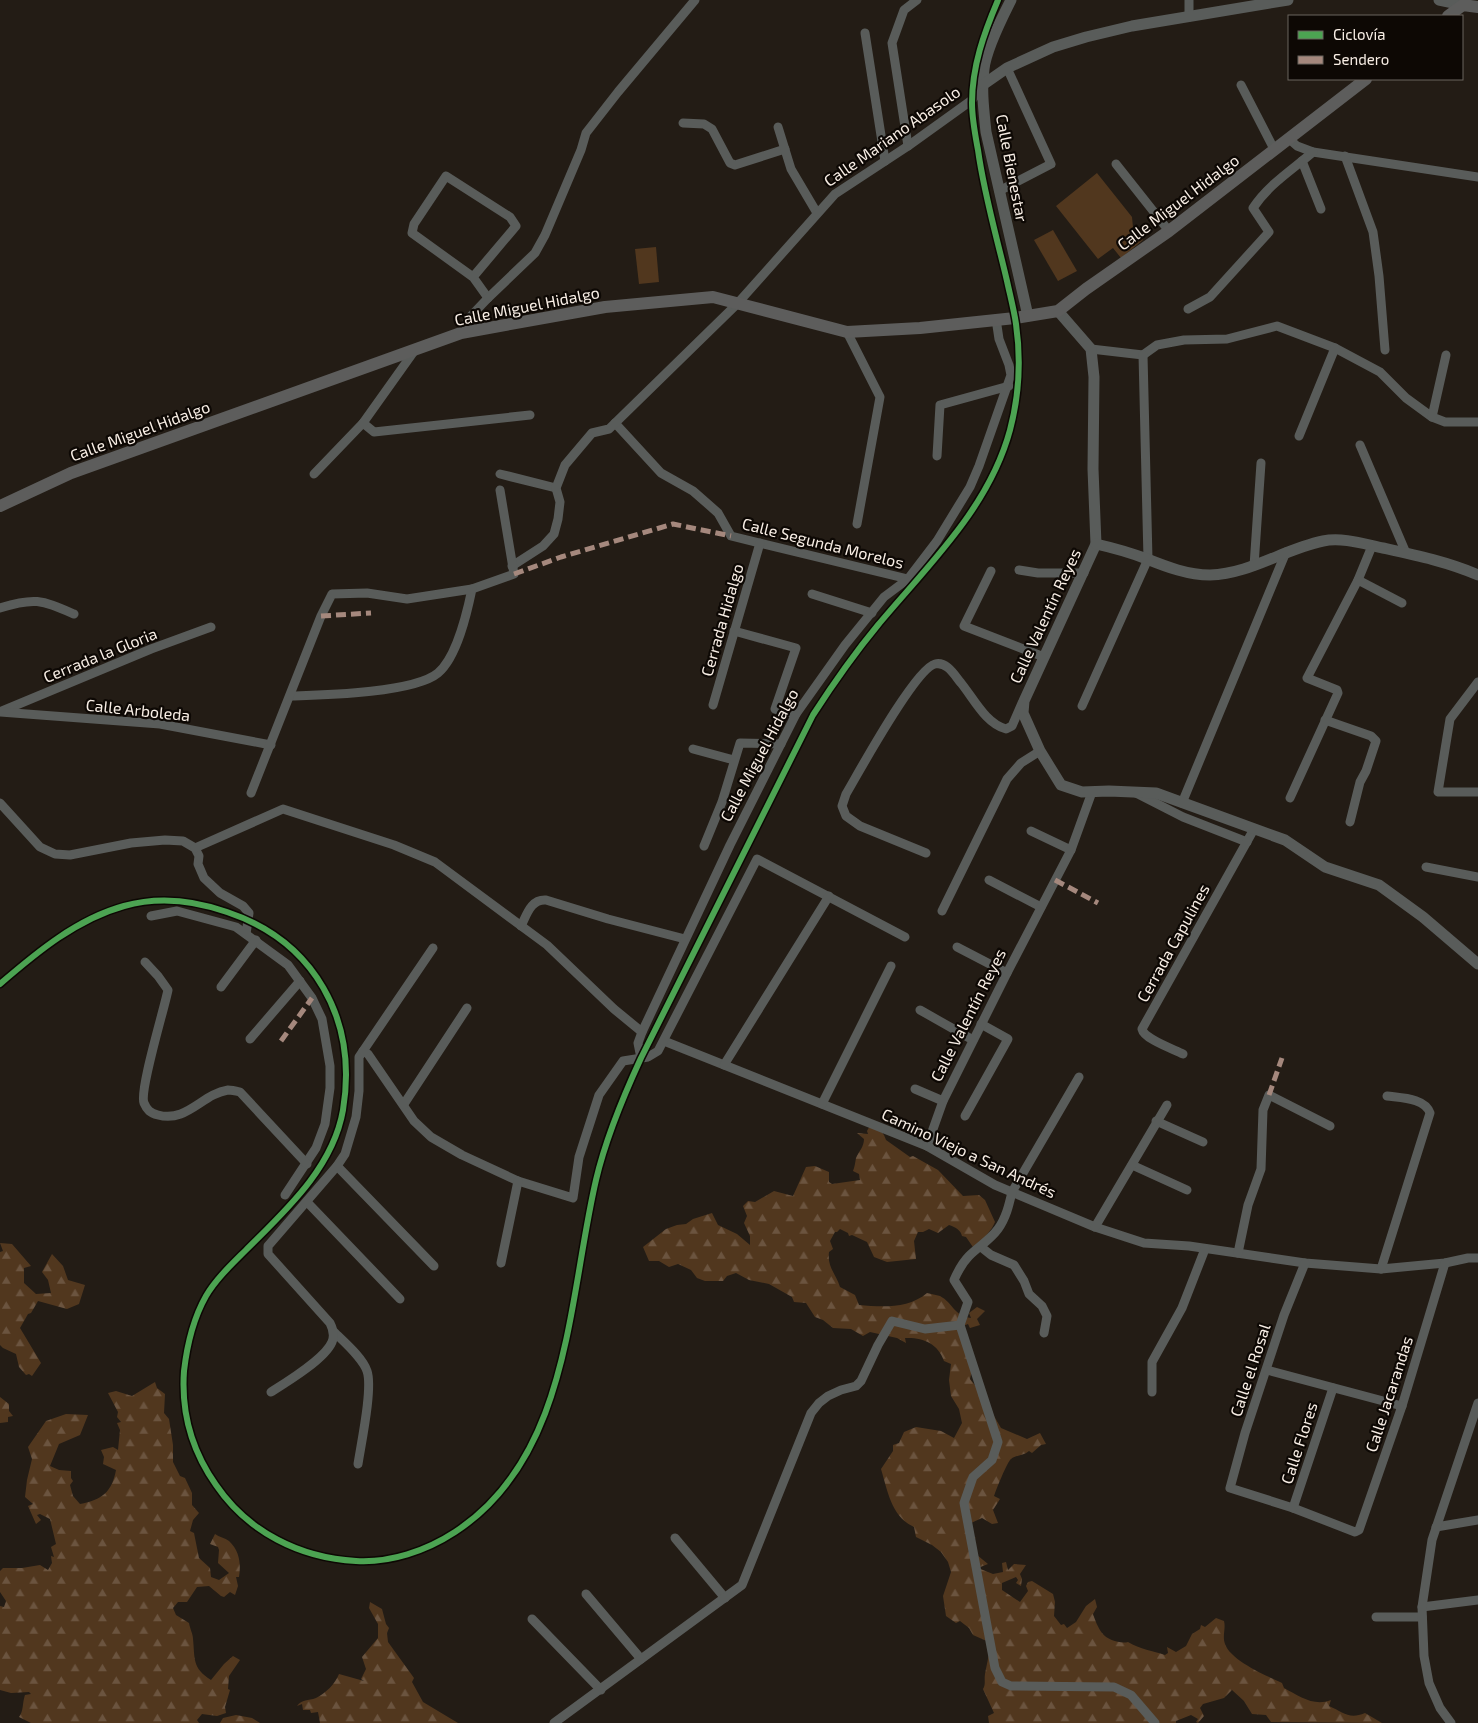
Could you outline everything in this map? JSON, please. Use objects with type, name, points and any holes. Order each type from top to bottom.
[{"type":"main road","points":[[1449,15],[1463,5],[1478,7]]},
{"type":"main road","name":"Calle Miguel Hidalgo","points":[[0,506],[71,472],[461,333],[605,307],[713,297],[846,332],[920,328],[1058,311],[1169,231],[1365,80]]},
{"type":"street","points":[[461,333],[469,318],[535,253],[545,235],[581,150],[586,133],[695,0]]},
{"type":"street","points":[[908,146],[892,44],[904,10],[917,0]]},
{"type":"street","name":"Calle Bienestar","points":[[1012,0],[988,50],[984,70],[983,102],[986,132],[1028,316]]},
{"type":"street","points":[[1189,0],[1189,17]]},
{"type":"street","name":"Calle Mariano Abasolo","points":[[556,488],[565,465],[592,434],[609,429],[736,304],[835,194],[908,146],[972,100],[984,84],[1007,68],[1053,46],[1086,37],[1132,26],[1189,17],[1237,5],[1288,0]]},
{"type":"street","points":[[1439,0],[1463,5]]},
{"type":"street","points":[[865,33],[884,161]]},
{"type":"street","points":[[999,191],[1051,164],[1007,68]]},
{"type":"street","points":[[1241,85],[1274,149]]},
{"type":"street","points":[[684,123],[704,124],[712,130],[730,163],[735,165],[785,150]]},
{"type":"street","points":[[778,127],[791,169],[817,213]]},
{"type":"street","points":[[1288,138],[1298,146],[1313,152],[1478,177]]},
{"type":"street","points":[[1188,310],[1210,297],[1269,232],[1253,208],[1269,188],[1313,152]]},
{"type":"street","points":[[1345,156],[1372,232],[1379,276],[1385,350]]},
{"type":"street","points":[[1302,161],[1321,209]]},
{"type":"street","points":[[1116,164],[1169,231]]},
{"type":"street","points":[[473,277],[516,226],[510,217],[446,176],[414,224],[412,233],[473,277],[488,298]]},
{"type":"street","points":[[1058,311],[1091,349],[1143,354],[1157,346],[1184,340],[1227,339],[1277,326],[1335,348],[1380,372],[1406,398],[1432,417],[1446,422],[1478,422]]},
{"type":"street","name":"Calle Miguel Hidalgo","points":[[642,1032],[685,938],[796,714],[831,662],[872,612],[884,598],[908,579],[937,541],[970,487],[980,466],[1009,386],[1011,375],[999,339],[996,319]]},
{"type":"street","points":[[846,332],[880,397],[857,524]]},
{"type":"street","points":[[1299,436],[1335,348]]},
{"type":"street","name":"Calle Valentín Reyes","points":[[1091,349],[1094,377],[1093,469],[1096,544],[1024,701],[1023,713],[1040,751],[1061,785],[1082,792],[1131,791],[1156,793],[1285,840],[1325,866],[1379,886],[1422,917],[1478,964]]},
{"type":"street","points":[[314,474],[363,423],[415,350]]},
{"type":"street","points":[[1082,706],[1148,559],[1143,354]]},
{"type":"street","points":[[1432,417],[1446,354]]},
{"type":"street","points":[[937,456],[940,405],[1009,386]]},
{"type":"street","points":[[363,423],[374,432],[530,415]]},
{"type":"street","name":"Calle Segunda Morelos","points":[[615,423],[661,473],[693,491],[718,513],[731,536],[908,579]]},
{"type":"street","points":[[1360,445],[1406,553]]},
{"type":"street","points":[[1254,566],[1261,463]]},
{"type":"street","points":[[252,792],[321,616],[332,594],[367,593],[407,599],[472,589],[513,570],[543,546],[554,534],[560,502],[556,488],[500,474]]},
{"type":"street","points":[[500,490],[513,570]]},
{"type":"street","points":[[1096,544],[1148,559],[1163,566],[1209,575],[1230,573],[1254,566],[1286,552],[1323,541],[1346,540],[1406,553],[1462,568],[1478,575]]},
{"type":"street","name":"Cerrada Hidalgo","points":[[713,705],[760,544]]},
{"type":"street","points":[[1290,798],[1324,720],[1337,697],[1337,690],[1308,678],[1358,580],[1372,546]]},
{"type":"street","points":[[1182,803],[1286,552]]},
{"type":"street","points":[[1018,570],[1038,574],[1084,573]]},
{"type":"street","points":[[991,571],[964,626],[1044,657]]},
{"type":"street","points":[[1358,580],[1402,603]]},
{"type":"street","points":[[291,696],[380,690],[401,687],[430,679],[439,672],[451,652],[464,620],[472,589]]},
{"type":"street","points":[[812,594],[872,612]]},
{"type":"street","points":[[0,608],[33,600],[42,601],[74,614]]},
{"type":"street","name":"Cerrada la Gloria","points":[[1,712],[151,649],[210,627]]},
{"type":"street","points":[[734,631],[796,648],[775,709],[796,714]]},
{"type":"street","points":[[926,853],[860,826],[846,816],[842,806],[851,786],[904,696],[927,669],[934,664],[943,664],[952,672],[988,718],[998,727],[1006,729],[1012,726],[1024,701]]},
{"type":"street","points":[[1478,682],[1450,720],[1438,792],[1478,792]]},
{"type":"street","name":"Calle Arboleda","points":[[1,712],[160,724],[272,745]]},
{"type":"street","points":[[1324,720],[1371,736],[1376,741],[1366,771],[1360,782],[1350,822]]},
{"type":"street","points":[[704,846],[722,802],[740,742],[781,744]]},
{"type":"street","points":[[693,749],[734,760]]},
{"type":"street","points":[[942,911],[1007,779],[1021,763],[1040,751]]},
{"type":"street","points":[[1131,791],[1183,817],[1247,842]]},
{"type":"street","name":"Calle Valentín Reyes","points":[[927,1146],[943,1101],[1071,850],[1092,792]]},
{"type":"street","points":[[0,803],[40,847],[54,854],[70,855],[131,843],[165,840],[183,841],[195,848],[199,856],[198,864],[204,878],[220,892],[243,906],[248,913],[246,934]]},
{"type":"street","points":[[195,848],[283,809],[394,845],[435,862],[547,945],[614,1009],[642,1032],[638,1042],[641,1058]]},
{"type":"street","name":"Cerrada Capulines","points":[[1182,1054],[1148,1037],[1143,1033],[1142,1028],[1254,829]]},
{"type":"street","points":[[1031,831],[1071,850]]},
{"type":"street","points":[[363,1051],[368,1054],[414,1121],[431,1137],[462,1155],[518,1181],[573,1198],[580,1157],[599,1095],[624,1061],[648,1057],[658,1051],[757,859],[905,937]]},
{"type":"street","points":[[1426,868],[1478,876]]},
{"type":"street","points":[[989,880],[1041,907]]},
{"type":"street","points":[[724,1065],[829,896]]},
{"type":"street","points":[[521,926],[535,903],[540,900],[546,900],[608,919],[685,938]]},
{"type":"street","points":[[151,916],[177,911],[236,927],[288,965],[312,998],[322,1019],[330,1066],[330,1088],[325,1124],[316,1148],[284,1195]]},
{"type":"street","points":[[220,987],[256,940]]},
{"type":"street","points":[[957,947],[1007,973]]},
{"type":"street","points":[[358,1464],[369,1387],[367,1370],[352,1349],[334,1332],[330,1323],[268,1254],[268,1246],[307,1202],[345,1154],[356,1117],[359,1057],[433,948]]},
{"type":"street","points":[[145,962],[168,990],[165,1008],[154,1042],[143,1100],[147,1109],[152,1113],[168,1118],[184,1113],[212,1097],[229,1090],[240,1092],[306,1164]]},
{"type":"street","points":[[822,1104],[891,966]]},
{"type":"street","points":[[250,1039],[300,981]]},
{"type":"street","points":[[404,1104],[467,1008]]},
{"type":"street","points":[[920,1010],[973,1040]]},
{"type":"street","points":[[965,1116],[1008,1039],[981,1024]]},
{"type":"street","name":"Camino Viejo a San Andrés","points":[[664,1041],[927,1146],[988,1182],[1095,1228],[1144,1243],[1238,1253],[1267,1259],[1381,1269],[1478,1258]]},
{"type":"street","points":[[1079,1077],[1012,1192],[1008,1210],[998,1230],[961,1265],[954,1280],[968,1302],[960,1325],[998,1442],[992,1460],[973,1476],[964,1503],[995,1668],[1002,1682],[1011,1686],[1114,1687],[1131,1696],[1155,1723]]},
{"type":"street","points":[[915,1089],[943,1101]]},
{"type":"street","points":[[1238,1253],[1248,1205],[1261,1169],[1263,1110],[1268,1095],[1330,1126]]},
{"type":"street","points":[[1381,1269],[1430,1114],[1428,1107],[1423,1103],[1387,1096]]},
{"type":"street","points":[[1095,1228],[1166,1105]]},
{"type":"street","points":[[1156,1122],[1203,1142]]},
{"type":"street","points":[[1132,1165],[1187,1190]]},
{"type":"street","points":[[337,1166],[434,1266]]},
{"type":"street","points":[[501,1263],[518,1181]]},
{"type":"street","points":[[307,1202],[400,1299]]},
{"type":"street","points":[[981,1247],[991,1256],[1014,1265],[1024,1281],[1029,1294],[1042,1306],[1047,1316],[1044,1333]]},
{"type":"street","points":[[1152,1392],[1152,1362],[1182,1308],[1205,1249]]},
{"type":"street","name":"Calle el Rosal","points":[[1293,1508],[1230,1488],[1245,1432],[1284,1315],[1305,1263]]},
{"type":"street","name":"Calle Jacarandas","points":[[1293,1508],[1357,1532],[1402,1406],[1446,1263]]},
{"type":"street","points":[[554,1723],[742,1585],[811,1413],[819,1402],[841,1390],[856,1386],[861,1381],[892,1321],[924,1329],[960,1325]]},
{"type":"street","points":[[271,1392],[324,1355],[333,1341],[334,1332]]},
{"type":"street","points":[[1267,1370],[1402,1406]]},
{"type":"street","name":"Calle Flores","points":[[1293,1508],[1333,1388]]},
{"type":"street","points":[[1451,1723],[1440,1708],[1429,1684],[1424,1656],[1422,1607],[1432,1540],[1478,1402]]},
{"type":"street","points":[[1436,1527],[1478,1520]]},
{"type":"street","points":[[675,1538],[725,1598]]},
{"type":"street","points":[[586,1594],[641,1659]]},
{"type":"street","points":[[1422,1607],[1478,1600]]},
{"type":"street","points":[[1376,1617],[1422,1617]]},
{"type":"street","points":[[532,1619],[601,1690]]},
{"type":"green space","points":[[1097,173],[1132,217],[1133,227],[1143,240],[1121,258],[1113,248],[1098,259],[1056,206]]},
{"type":"green space","points":[[1053,230],[1077,271],[1058,281],[1034,240]]},
{"type":"green space","points":[[656,247],[659,282],[639,284],[635,249]]},
{"type":"green space","points":[[872,1122],[886,1140],[910,1157],[913,1156],[938,1170],[963,1196],[979,1195],[985,1200],[995,1222],[975,1250],[966,1237],[949,1225],[938,1233],[929,1229],[918,1232],[914,1241],[916,1259],[887,1262],[874,1257],[867,1242],[852,1235],[849,1236],[848,1233],[840,1229],[835,1232],[830,1241],[833,1249],[829,1252],[831,1266],[840,1287],[855,1295],[859,1305],[894,1306],[912,1302],[927,1293],[940,1296],[965,1317],[971,1318],[969,1313],[977,1307],[985,1311],[977,1319],[980,1325],[970,1328],[968,1324],[963,1326],[972,1370],[970,1379],[1001,1428],[1027,1439],[1040,1433],[1046,1444],[1041,1445],[1032,1453],[1029,1451],[1009,1461],[994,1496],[1000,1499],[993,1510],[998,1523],[992,1524],[982,1518],[971,1523],[967,1531],[976,1538],[970,1540],[977,1555],[988,1564],[978,1568],[993,1574],[1003,1572],[1002,1563],[1006,1562],[1008,1570],[1014,1564],[1026,1565],[1020,1574],[1022,1579],[1021,1586],[1016,1583],[1018,1580],[1016,1577],[1002,1583],[1002,1590],[1020,1602],[1028,1591],[1026,1586],[1028,1582],[1032,1581],[1053,1594],[1055,1602],[1054,1616],[1061,1625],[1064,1624],[1067,1628],[1076,1622],[1086,1606],[1095,1599],[1097,1607],[1093,1614],[1098,1626],[1107,1638],[1114,1641],[1128,1642],[1165,1655],[1168,1653],[1167,1647],[1176,1652],[1186,1646],[1192,1634],[1200,1629],[1201,1625],[1205,1627],[1216,1618],[1224,1621],[1225,1644],[1234,1656],[1242,1662],[1282,1683],[1284,1688],[1301,1697],[1319,1702],[1331,1700],[1329,1706],[1342,1713],[1355,1716],[1365,1713],[1382,1723],[1271,1722],[1266,1715],[1252,1714],[1244,1701],[1232,1690],[1224,1698],[1203,1704],[1200,1708],[1204,1716],[1198,1723],[1196,1722],[1198,1719],[1191,1715],[1176,1721],[1176,1723],[989,1723],[988,1716],[994,1713],[983,1689],[989,1654],[989,1642],[973,1635],[969,1628],[960,1621],[956,1623],[946,1616],[943,1596],[951,1572],[948,1562],[941,1552],[916,1537],[914,1527],[900,1517],[888,1495],[881,1469],[893,1451],[893,1445],[899,1443],[904,1432],[916,1427],[941,1431],[954,1438],[962,1423],[959,1409],[951,1396],[949,1380],[951,1364],[944,1361],[938,1350],[929,1342],[905,1338],[906,1343],[897,1338],[870,1332],[863,1336],[851,1329],[833,1328],[823,1320],[815,1317],[806,1303],[794,1302],[792,1297],[769,1284],[749,1280],[736,1273],[727,1276],[723,1281],[705,1281],[697,1278],[691,1270],[678,1264],[669,1267],[659,1261],[649,1261],[643,1247],[666,1229],[686,1224],[693,1219],[712,1213],[718,1225],[737,1234],[750,1245],[750,1236],[744,1223],[747,1216],[743,1206],[748,1201],[755,1202],[774,1191],[793,1196],[806,1167],[815,1166],[829,1172],[829,1182],[832,1184],[860,1180],[859,1174],[853,1171],[864,1139],[857,1133],[868,1134],[867,1131]]},
{"type":"green space","points":[[0,1243],[12,1244],[31,1266],[24,1268],[24,1283],[36,1294],[51,1293],[48,1280],[42,1272],[52,1254],[63,1266],[68,1280],[85,1285],[79,1304],[67,1309],[38,1301],[31,1313],[28,1314],[20,1328],[41,1363],[32,1376],[26,1375],[19,1367],[16,1354],[0,1345],[0,1252],[3,1251]]},
{"type":"green space","points":[[155,1382],[157,1388],[165,1394],[164,1413],[169,1419],[173,1445],[173,1462],[180,1476],[185,1478],[192,1493],[192,1505],[199,1513],[193,1520],[190,1531],[194,1533],[199,1558],[210,1568],[211,1577],[219,1580],[229,1573],[218,1563],[218,1547],[210,1544],[215,1534],[233,1545],[239,1558],[240,1572],[239,1577],[236,1577],[238,1586],[235,1595],[230,1592],[224,1597],[209,1586],[197,1587],[187,1602],[178,1602],[173,1608],[176,1615],[189,1623],[197,1667],[205,1676],[211,1680],[233,1656],[240,1660],[229,1676],[228,1689],[230,1690],[225,1707],[226,1713],[217,1716],[202,1714],[197,1720],[199,1723],[31,1723],[19,1717],[22,1712],[25,1695],[31,1694],[29,1692],[11,1693],[0,1690],[0,1606],[4,1607],[6,1601],[0,1592],[0,1571],[3,1568],[22,1568],[40,1565],[48,1570],[52,1563],[51,1556],[54,1557],[51,1547],[56,1544],[50,1519],[40,1514],[37,1515],[41,1520],[36,1524],[28,1506],[33,1504],[25,1497],[32,1459],[28,1447],[46,1421],[66,1414],[88,1415],[80,1435],[59,1444],[50,1466],[59,1470],[71,1471],[73,1481],[70,1485],[73,1496],[80,1504],[100,1497],[105,1494],[112,1484],[116,1470],[103,1464],[104,1457],[101,1450],[113,1447],[118,1450],[120,1430],[117,1423],[121,1422],[117,1417],[118,1412],[108,1393],[116,1391],[132,1396]]},
{"type":"green space","points":[[0,1397],[9,1404],[9,1411],[13,1416],[8,1417],[8,1422],[0,1423]]},
{"type":"green space","points":[[370,1602],[382,1609],[389,1628],[387,1633],[388,1642],[414,1678],[412,1682],[423,1702],[458,1723],[320,1723],[318,1712],[311,1713],[310,1710],[303,1710],[302,1704],[297,1706],[303,1701],[323,1694],[333,1685],[339,1674],[364,1681],[361,1679],[366,1669],[362,1657],[378,1638],[378,1624],[369,1608]]},
{"type":"green space","points":[[236,1715],[252,1718],[260,1723],[220,1723],[223,1718]]},
{"type":"marked path","points":[[514,574],[561,557],[673,524],[731,536]]},
{"type":"marked path","points":[[321,616],[371,613]]},
{"type":"marked path","points":[[1055,880],[1098,903]]},
{"type":"marked path","points":[[281,1041],[312,998]]},
{"type":"marked path","points":[[1269,1095],[1282,1058]]},
{"type":"cycle path","points":[[0,984],[58,938],[90,919],[124,906],[163,900],[189,902],[214,908],[258,925],[284,942],[306,963],[323,988],[336,1015],[343,1045],[346,1077],[343,1110],[338,1131],[318,1170],[305,1187],[276,1220],[219,1278],[201,1305],[191,1332],[184,1371],[184,1402],[190,1431],[200,1459],[216,1485],[229,1502],[244,1516],[277,1540],[296,1548],[335,1559],[356,1561],[382,1560],[420,1550],[455,1532],[493,1500],[522,1462],[543,1419],[558,1373],[569,1324],[600,1164],[616,1118],[641,1058],[813,715],[878,625],[936,558],[972,510],[988,485],[1010,430],[1018,377],[1016,324],[984,183],[972,109],[974,76],[977,63],[984,37],[998,0]]}]
